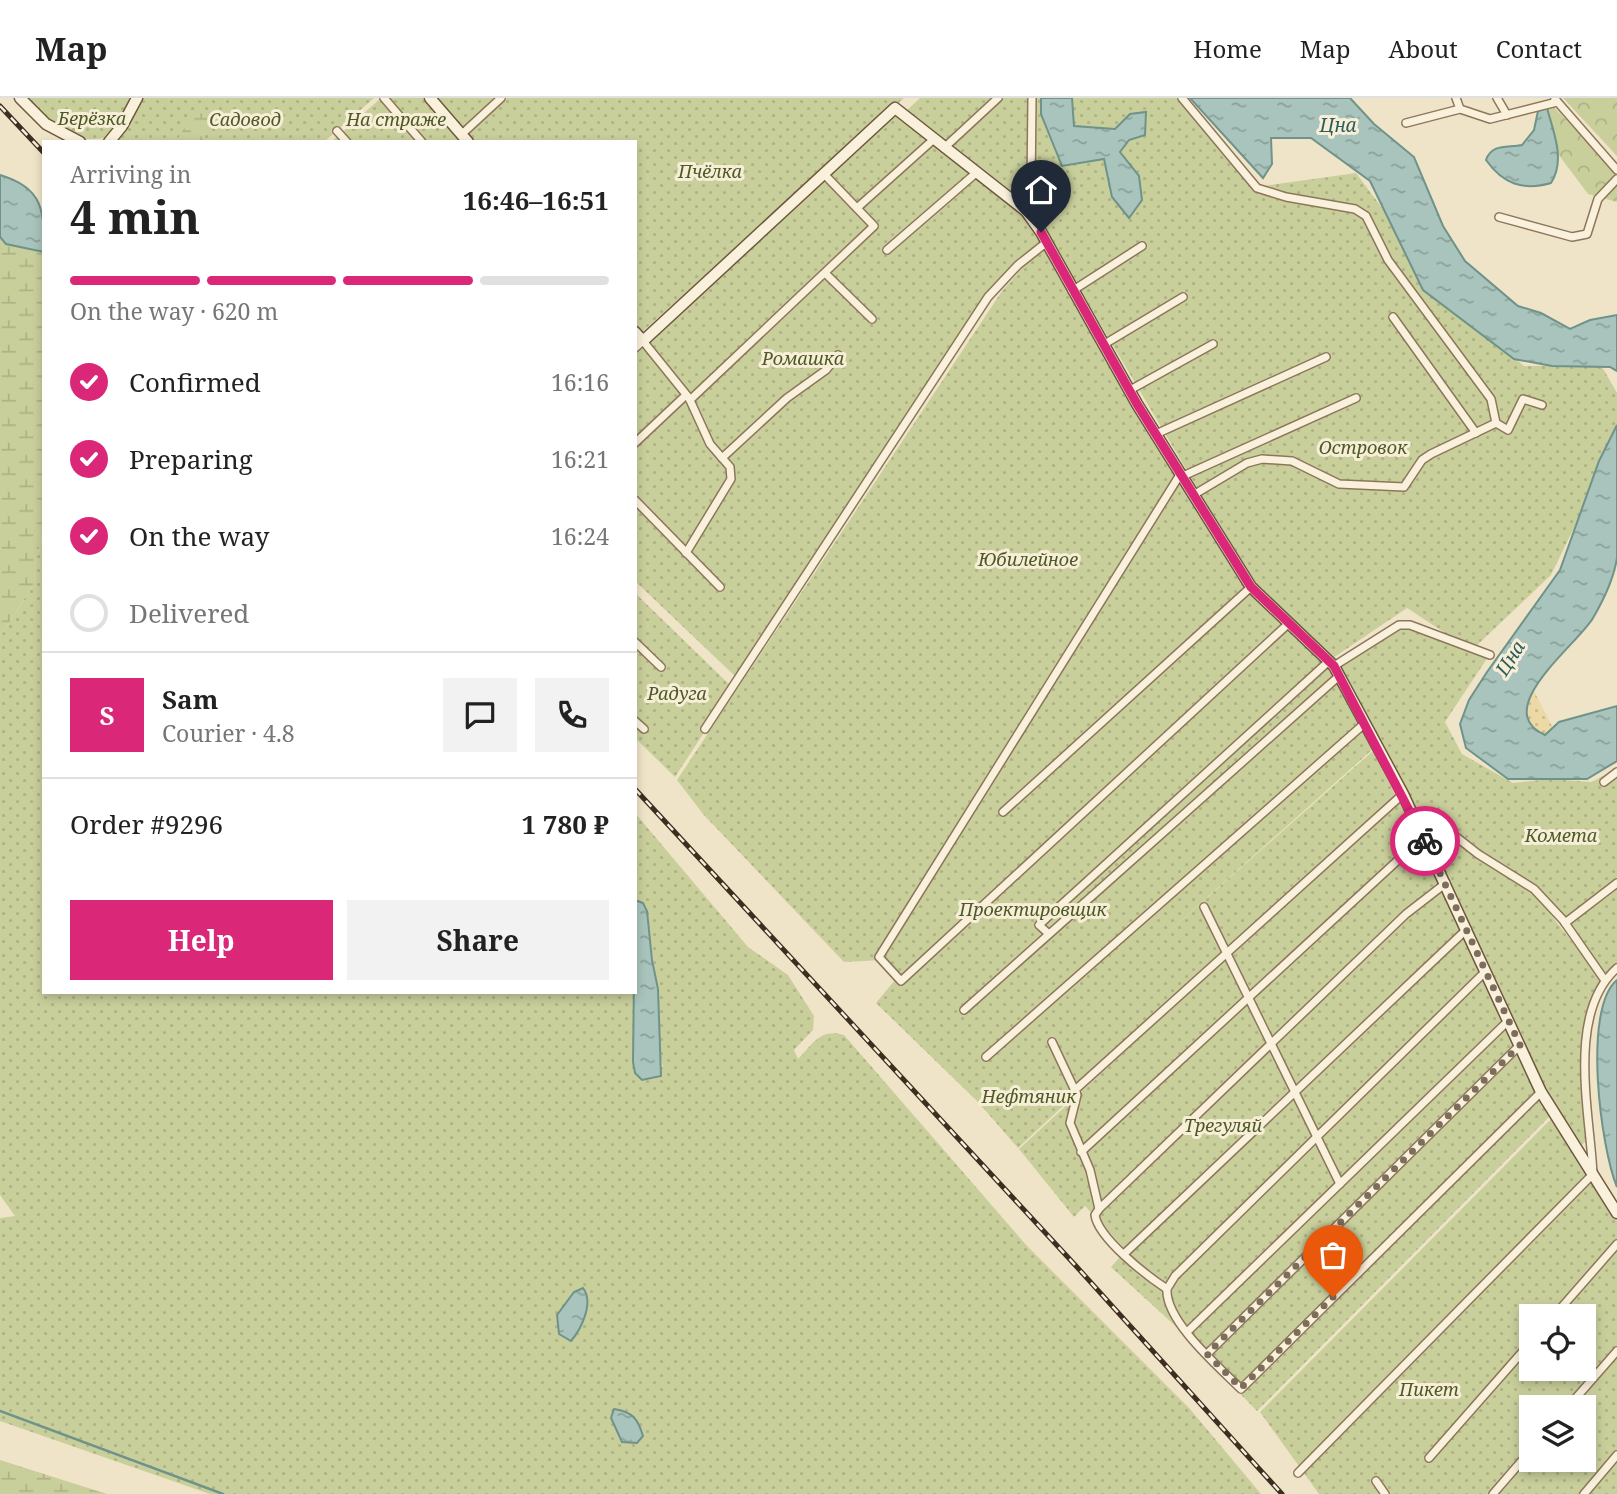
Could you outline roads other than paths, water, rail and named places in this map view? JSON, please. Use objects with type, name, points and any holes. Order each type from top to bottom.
[{"type":"street","points":[[20,98],[46,124],[76,140]]},
{"type":"street","points":[[111,140],[122,126],[137,98]]},
{"type":"street","points":[[384,98],[420,140]]},
{"type":"street","points":[[430,98],[465,138],[501,98]]},
{"type":"street","points":[[944,148],[998,98]]},
{"type":"street","points":[[1020,206],[1031,190],[1032,98]]},
{"type":"street","points":[[1182,98],[1257,188],[1286,197],[1355,209],[1366,216],[1388,260],[1491,399],[1496,423],[1508,430],[1523,399],[1542,405]]},
{"type":"street","points":[[1455,98],[1460,109]]},
{"type":"street","points":[[1497,98],[1507,115]]},
{"type":"street","points":[[1406,123],[1460,109],[1490,119],[1556,100],[1617,170]]},
{"type":"street","points":[[686,552],[731,480],[730,467],[710,444],[688,398],[639,344],[895,108],[1020,206],[1047,242],[1103,345],[1251,587],[1334,668],[1403,794],[1487,970],[1507,1021],[1541,1092],[1617,1213]]},
{"type":"street","points":[[337,131],[345,140]]},
{"type":"street","points":[[857,208],[934,139]]},
{"type":"street","points":[[887,250],[976,173]]},
{"type":"street","points":[[637,441],[826,274],[874,226],[824,174]]},
{"type":"street","points":[[1499,217],[1572,237],[1587,234],[1598,199],[1617,179]]},
{"type":"street","points":[[705,729],[988,297],[1018,265],[1047,242]]},
{"type":"street","points":[[1072,291],[1142,246]]},
{"type":"street","points":[[826,274],[872,319]]},
{"type":"street","points":[[1103,345],[1183,296]]},
{"type":"street","points":[[1393,317],[1476,433]]},
{"type":"street","points":[[1130,390],[1213,344]]},
{"type":"street","points":[[722,458],[787,398],[826,370],[838,355]]},
{"type":"street","points":[[1156,434],[1326,357]]},
{"type":"street","points":[[1289,624],[901,981],[879,957],[1182,474],[1356,398]]},
{"type":"street","points":[[1195,494],[1247,463],[1262,459],[1292,461],[1339,484],[1404,487],[1422,460],[1496,423]]},
{"type":"street","points":[[637,502],[719,587]]},
{"type":"street","points":[[1003,812],[1251,587]]},
{"type":"street","points":[[1049,934],[1038,925],[1334,668],[1399,625],[1410,625],[1490,655]]},
{"type":"street","points":[[637,644],[660,667]]},
{"type":"street","points":[[964,1010],[1334,668]]},
{"type":"street","points":[[637,723],[644,729]]},
{"type":"street","points":[[986,1056],[1364,724]]},
{"type":"street","points":[[1604,782],[1617,772]]},
{"type":"street","points":[[1075,1090],[1403,794]]},
{"type":"street","points":[[1412,814],[1427,814],[1478,854],[1513,874],[1534,890],[1565,923],[1604,979]]},
{"type":"street","points":[[1081,1152],[1423,837]]},
{"type":"street","points":[[1446,883],[1406,914],[1099,1209],[1095,1215],[1096,1223],[1124,1254],[1167,1289],[1172,1312],[1207,1354],[1241,1388],[1541,1092]]},
{"type":"street","points":[[1565,923],[1617,883]]},
{"type":"street","points":[[1204,907],[1340,1184]]},
{"type":"street","points":[[1124,1254],[1468,929]]},
{"type":"street","points":[[1298,1472],[1593,1174],[1584,1055],[1593,999],[1604,979],[1617,968]]},
{"type":"street","points":[[1167,1289],[1175,1276],[1487,970]]},
{"type":"street","points":[[1188,1332],[1507,1021]]},
{"type":"street","points":[[1052,1042],[1077,1095],[1070,1123],[1090,1170],[1099,1209]]},
{"type":"street","points":[[1207,1354],[1520,1045]]},
{"type":"street","points":[[1564,1304],[1617,1244]]},
{"type":"street","points":[[1579,1395],[1617,1352]]},
{"type":"street","points":[[1429,1458],[1519,1356]]},
{"type":"street","points":[[1584,1494],[1617,1455]]},
{"type":"street","points":[[1493,1494],[1519,1464]]},
{"type":"street","points":[[1376,1481],[1385,1494]]},
{"type":"water","points":[[1041,98],[1072,98],[1074,126],[1115,129],[1130,114],[1146,112],[1145,135],[1129,140],[1120,152],[1139,176],[1142,200],[1129,218],[1112,197],[1104,159],[1062,166],[1041,114]]},
{"type":"water","name":"Цна","points":[[1190,98],[1350,98],[1374,124],[1414,157],[1443,226],[1465,261],[1518,306],[1541,313],[1570,329],[1590,320],[1617,315],[1617,371],[1610,367],[1552,366],[1514,359],[1423,290],[1370,181],[1311,138],[1271,138],[1272,164],[1263,178]]},
{"type":"water","points":[[1547,108],[1558,155],[1555,174],[1551,183],[1531,186],[1514,184],[1499,175],[1486,160],[1496,149],[1522,145],[1534,130],[1538,111]]},
{"type":"water","points":[[0,175],[25,187],[38,203],[42,213],[42,252],[6,244],[0,237]]},
{"type":"water","name":"Цна","points":[[1617,425],[1617,558],[1613,573],[1593,618],[1542,677],[1527,710],[1530,724],[1545,735],[1559,722],[1617,706],[1617,761],[1587,779],[1508,779],[1466,748],[1460,724],[1469,700],[1487,672],[1560,570],[1599,461]]},
{"type":"water","points":[[637,901],[643,903],[647,911],[658,989],[661,1076],[642,1080],[635,1073],[634,994],[637,994]]},
{"type":"water","points":[[1617,980],[1617,1187],[1605,1143],[1597,1048],[1606,996]]},
{"type":"water","points":[[583,1288],[587,1307],[583,1322],[571,1341],[559,1334],[557,1315],[574,1292]]},
{"type":"water","points":[[614,1409],[630,1414],[637,1421],[643,1436],[637,1443],[622,1442],[611,1418]]},
{"type":"waterway","points":[[0,1411],[223,1494]]},
{"type":"railway","points":[[0,106],[42,151]]},
{"type":"railway","points":[[637,791],[1076,1266],[1282,1494]]},
{"type":"park label","name":"Берёзка","points":[[92,119]]},
{"type":"park label","name":"Садовод","points":[[245,120]]},
{"type":"park label","name":"На страже","points":[[396,120]]},
{"type":"park label","name":"Пчёлка","points":[[710,172]]},
{"type":"park label","name":"Ромашка","points":[[803,359]]},
{"type":"park label","name":"Островок","points":[[1363,448]]},
{"type":"park label","name":"Юбилейное","points":[[1028,560]]},
{"type":"park label","name":"Радуга","points":[[677,694]]},
{"type":"park label","name":"Комета","points":[[1561,836]]},
{"type":"park label","name":"Проектировщик","points":[[1033,910]]},
{"type":"park label","name":"Нефтяник","points":[[1029,1097]]},
{"type":"park label","name":"Трегуляй","points":[[1223,1126]]},
{"type":"park label","name":"Пикет","points":[[1429,1390]]}]
